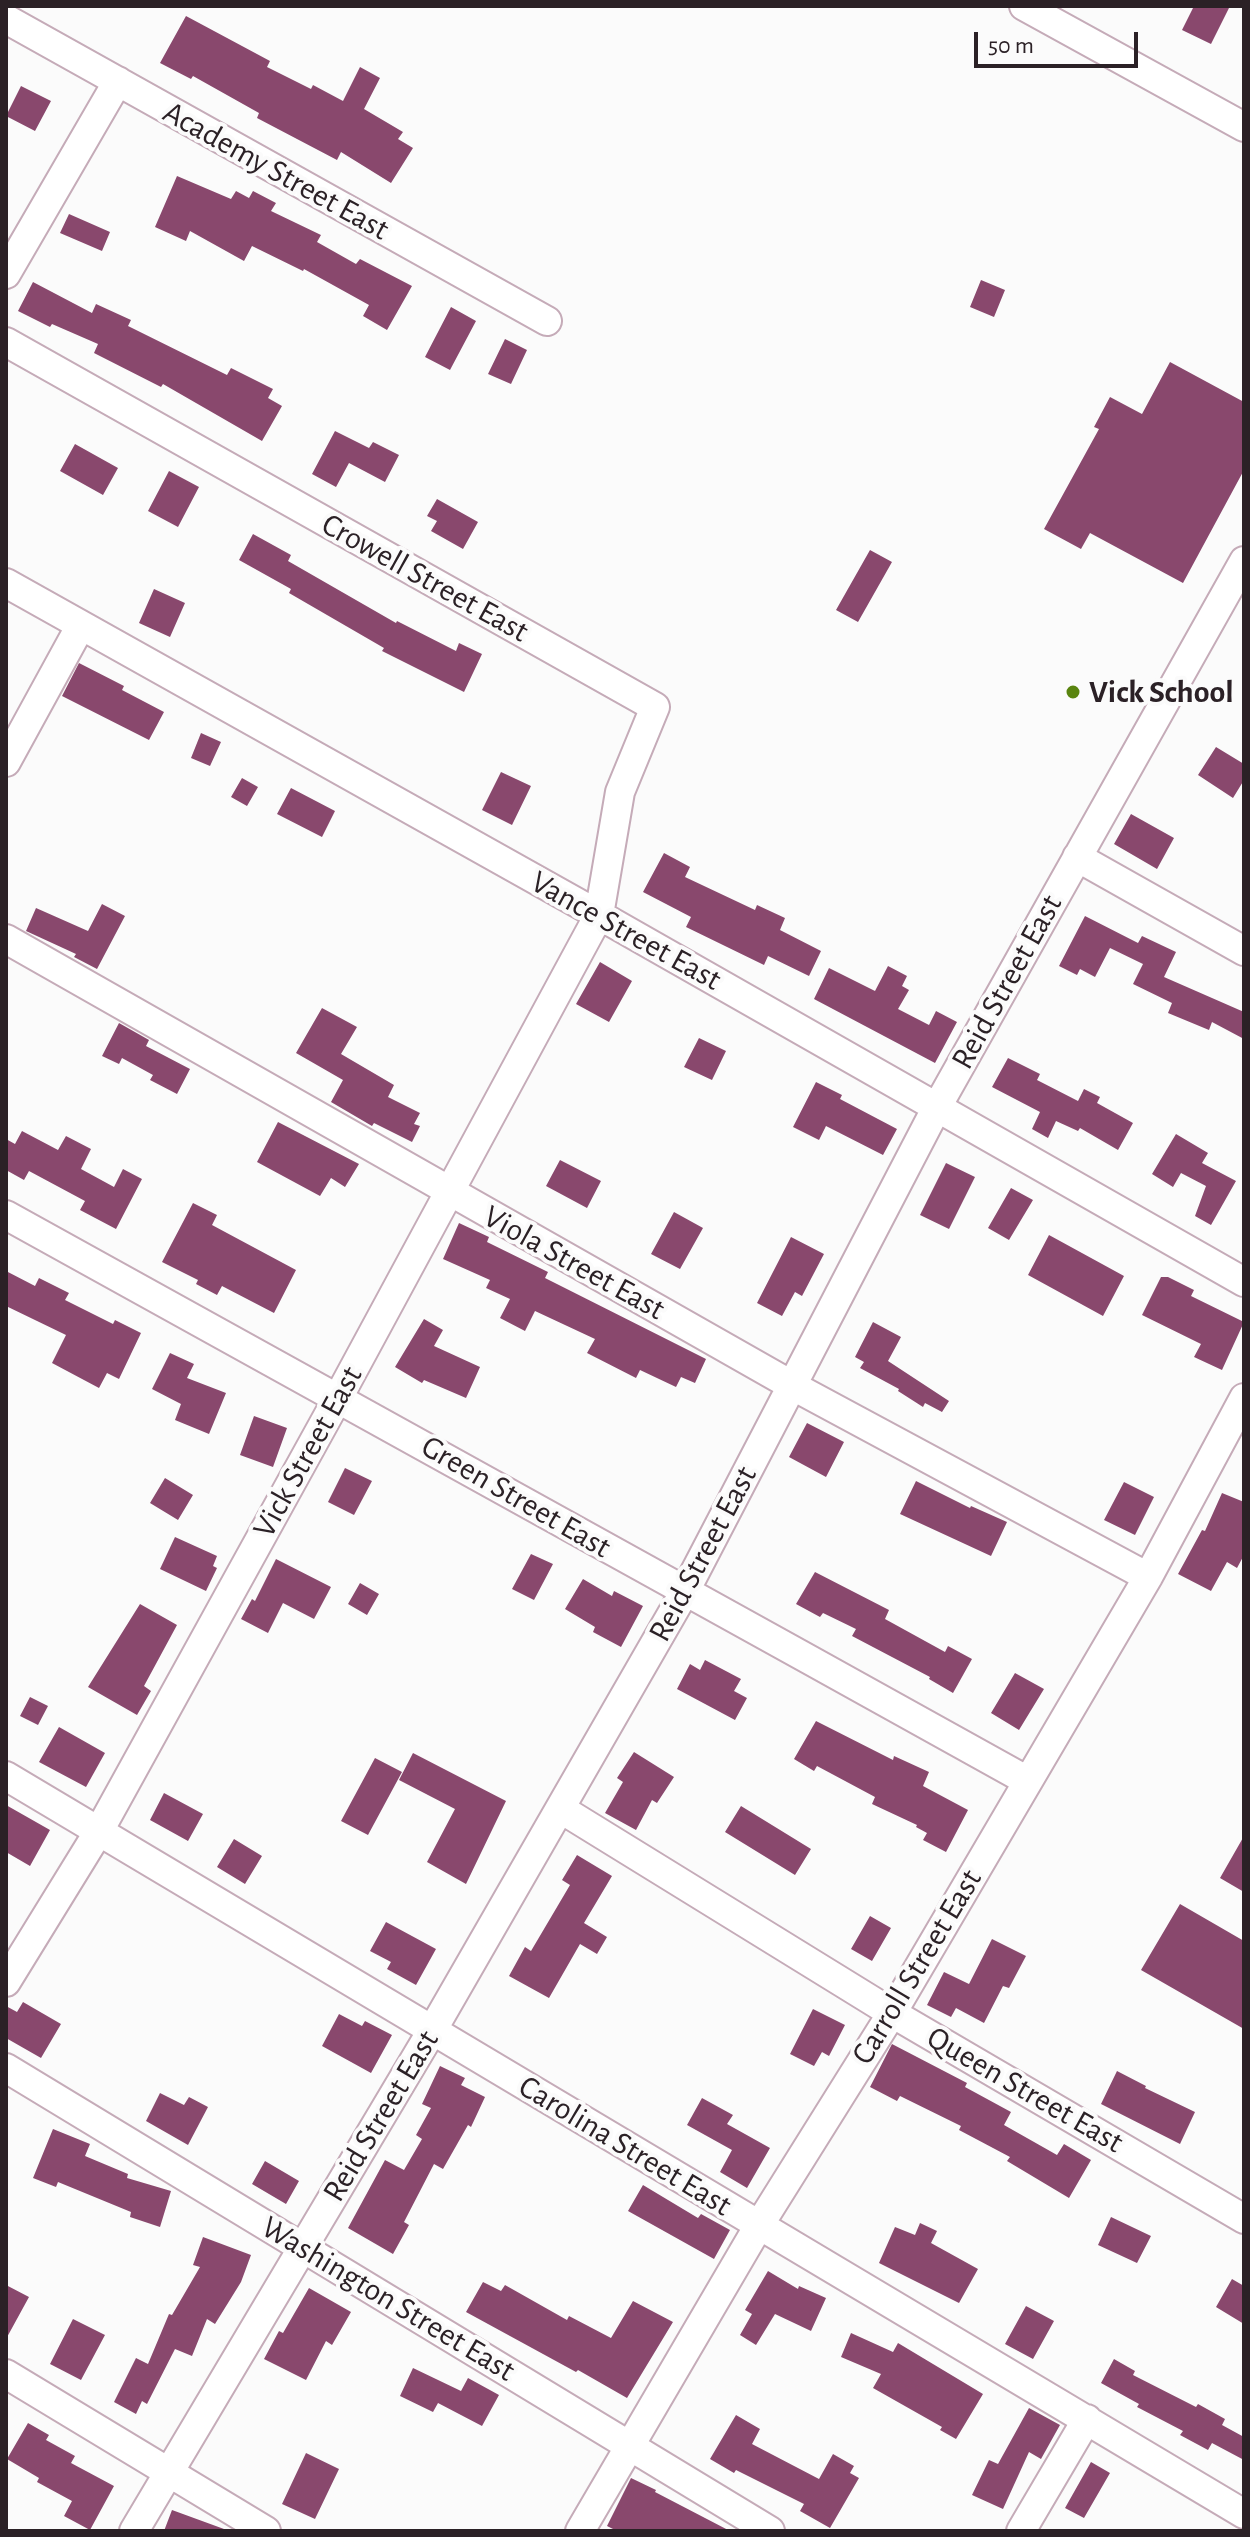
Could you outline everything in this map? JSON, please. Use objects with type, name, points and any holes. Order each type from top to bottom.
[{"type":"street","points":[[1024,6],[1244,127]]},
{"type":"street","name":"Academy Street East","points":[[6,19],[547,321]]},
{"type":"street","points":[[6,274],[118,81]]},
{"type":"street","name":"Crowell Street East","points":[[6,342],[655,707],[620,792],[599,915]]},
{"type":"street","name":"Reid Street East","points":[[134,2531],[433,2029],[684,1593],[937,1107],[1244,561]]},
{"type":"street","name":"Vance Street East","points":[[6,583],[599,915],[1244,1282]]},
{"type":"street","points":[[6,762],[81,625]]},
{"type":"street","points":[[1077,857],[1244,951]]},
{"type":"street","name":"Vick Street East","points":[[6,1982],[99,1831],[599,915]]},
{"type":"street","name":"Viola Street East","points":[[6,939],[793,1386],[1148,1577]]},
{"type":"street","name":"Green Street East","points":[[6,1215],[339,1396],[684,1593],[1026,1780]]},
{"type":"street","name":"Carroll Street East","points":[[580,2531],[758,2227],[892,2013],[1026,1780],[1148,1577],[1244,1398]]},
{"type":"street","name":"Carolina Street East","points":[[6,1776],[1244,2514]]},
{"type":"street","name":"Queen Street East","points":[[561,1809],[892,2013],[1244,2219]]},
{"type":"street","name":"Washington Street East","points":[[6,2068],[770,2531]]},
{"type":"street","points":[[6,2374],[266,2531]]},
{"type":"street","points":[[1021,2531],[1087,2419]]},
{"type":"building","points":[[1194,6],[1230,6],[1211,44],[1182,30]]},
{"type":"building","points":[[186,16],[270,61],[267,67],[343,101],[360,67],[380,78],[364,109],[403,132],[398,139],[413,148],[391,183],[341,152],[337,160],[257,118],[259,113],[193,76],[191,79],[160,63]]},
{"type":"building","points":[[21,86],[51,101],[35,131],[6,116]]},
{"type":"building","points":[[177,176],[231,199],[236,191],[249,198],[253,191],[276,203],[271,211],[321,235],[317,242],[356,264],[360,259],[412,286],[387,330],[363,316],[369,305],[304,269],[252,246],[244,261],[190,231],[186,241],[155,227]]},
{"type":"building","points":[[69,214],[110,232],[102,251],[60,233]]},
{"type":"building","points":[[981,280],[1005,290],[994,317],[970,307]]},
{"type":"building","points":[[33,282],[92,313],[96,304],[131,320],[128,326],[227,375],[231,368],[273,389],[268,398],[282,406],[262,441],[163,384],[161,387],[94,353],[98,344],[52,324],[50,327],[18,311]]},
{"type":"building","points":[[451,307],[476,321],[450,370],[425,357]]},
{"type":"building","points":[[505,339],[527,350],[511,384],[488,374]]},
{"type":"building","points":[[1170,362],[1244,402],[1244,470],[1183,583],[1090,533],[1081,549],[1044,529],[1099,429],[1094,427],[1110,397],[1142,414]]},
{"type":"building","points":[[335,431],[369,448],[373,442],[399,455],[385,482],[349,463],[336,487],[312,474]]},
{"type":"building","points":[[75,444],[118,468],[103,495],[60,471]]},
{"type":"building","points":[[169,471],[199,487],[178,527],[148,511]]},
{"type":"building","points":[[437,499],[478,522],[463,549],[431,531],[437,521],[427,516]]},
{"type":"building","points":[[253,534],[291,555],[288,561],[396,623],[456,651],[459,643],[482,654],[464,692],[382,651],[384,648],[239,560]]},
{"type":"building","points":[[870,550],[892,562],[858,622],[836,610]]},
{"type":"building","points":[[154,589],[185,603],[170,637],[139,623]]},
{"type":"building","points":[[79,663],[124,686],[122,690],[164,712],[149,740],[62,696]]},
{"type":"building","points":[[201,733],[221,742],[210,766],[191,758]]},
{"type":"building","points":[[1216,747],[1244,764],[1244,780],[1233,798],[1198,775]]},
{"type":"building","points":[[501,772],[531,786],[512,825],[482,810]]},
{"type":"building","points":[[242,778],[258,787],[247,806],[231,797]]},
{"type":"building","points":[[291,788],[335,811],[322,837],[277,814]]},
{"type":"building","points":[[1131,814],[1174,838],[1157,869],[1114,844]]},
{"type":"building","points":[[664,853],[690,867],[685,877],[755,910],[757,905],[785,918],[780,930],[821,951],[809,976],[768,956],[764,965],[686,927],[691,917],[643,892]]},
{"type":"building","points":[[102,904],[125,916],[97,969],[74,957],[76,954],[26,931],[36,908],[88,931]]},
{"type":"building","points":[[1085,916],[1138,943],[1142,936],[1176,952],[1164,977],[1244,1012],[1244,1039],[1212,1022],[1209,1030],[1168,1013],[1172,1003],[1133,984],[1143,964],[1110,948],[1095,977],[1080,969],[1077,975],[1059,966]]},
{"type":"building","points":[[600,962],[632,981],[609,1022],[576,1004]]},
{"type":"building","points":[[888,966],[907,976],[902,986],[909,990],[898,1009],[929,1025],[936,1011],[957,1022],[935,1063],[814,999],[829,968],[875,991]]},
{"type":"building","points":[[322,1008],[357,1027],[341,1054],[394,1085],[388,1097],[420,1113],[414,1124],[420,1126],[412,1142],[374,1123],[372,1126],[331,1102],[343,1080],[296,1053]]},
{"type":"building","points":[[119,1023],[149,1040],[146,1046],[190,1069],[177,1094],[150,1080],[153,1075],[122,1058],[119,1064],[102,1056]]},
{"type":"building","points":[[699,1038],[726,1051],[712,1080],[684,1067]]},
{"type":"building","points":[[1008,1058],[1040,1074],[1037,1080],[1078,1101],[1084,1089],[1100,1097],[1097,1103],[1133,1123],[1118,1150],[1080,1128],[1078,1131],[1056,1121],[1048,1138],[1032,1129],[1040,1112],[992,1087]]},
{"type":"building","points":[[816,1082],[842,1095],[840,1099],[897,1129],[883,1155],[826,1126],[819,1140],[793,1127]]},
{"type":"building","points":[[278,1122],[359,1164],[345,1187],[331,1178],[320,1196],[257,1162]]},
{"type":"building","points":[[22,1131],[58,1150],[66,1136],[91,1149],[81,1169],[114,1187],[123,1169],[142,1179],[116,1229],[80,1210],[85,1201],[29,1171],[24,1180],[6,1170],[6,1139],[15,1144]]},
{"type":"building","points":[[1176,1134],[1208,1153],[1202,1163],[1236,1181],[1211,1225],[1195,1216],[1206,1186],[1181,1173],[1173,1187],[1152,1174]]},
{"type":"building","points":[[560,1160],[601,1181],[587,1208],[546,1186]]},
{"type":"building","points":[[946,1163],[975,1177],[949,1229],[920,1215]]},
{"type":"building","points":[[1011,1188],[1033,1200],[1009,1240],[988,1228]]},
{"type":"building","points":[[193,1203],[217,1215],[212,1225],[296,1270],[274,1313],[222,1286],[217,1295],[196,1284],[198,1280],[162,1262]]},
{"type":"building","points":[[674,1212],[703,1228],[680,1269],[651,1254]]},
{"type":"building","points":[[459,1223],[489,1237],[487,1242],[548,1272],[545,1278],[706,1359],[695,1383],[681,1377],[676,1387],[640,1370],[636,1378],[587,1353],[595,1339],[535,1311],[525,1331],[500,1318],[510,1299],[486,1288],[490,1280],[443,1259]]},
{"type":"building","points":[[1049,1235],[1124,1276],[1103,1316],[1028,1275]]},
{"type":"building","points":[[791,1237],[824,1254],[802,1296],[795,1292],[782,1316],[757,1303]]},
{"type":"building","points":[[6,1271],[35,1286],[39,1278],[69,1293],[65,1300],[113,1324],[115,1320],[141,1333],[119,1379],[107,1373],[99,1388],[52,1363],[66,1335],[6,1306]]},
{"type":"building","points":[[1161,1277],[1168,1277],[1194,1290],[1191,1296],[1244,1322],[1222,1370],[1194,1357],[1201,1344],[1142,1315]]},
{"type":"building","points":[[424,1319],[443,1330],[434,1346],[480,1367],[466,1398],[424,1380],[422,1383],[395,1367]]},
{"type":"building","points":[[873,1322],[901,1337],[888,1361],[949,1401],[942,1412],[925,1403],[923,1407],[899,1389],[860,1368],[864,1362],[855,1357]]},
{"type":"building","points":[[170,1353],[194,1364],[187,1378],[226,1393],[209,1434],[175,1420],[181,1404],[152,1389]]},
{"type":"building","points":[[254,1416],[287,1428],[273,1467],[240,1455]]},
{"type":"building","points":[[807,1423],[844,1442],[826,1477],[789,1457]]},
{"type":"building","points":[[345,1468],[372,1481],[354,1515],[328,1502]]},
{"type":"building","points":[[165,1478],[193,1495],[178,1520],[150,1503]]},
{"type":"building","points":[[916,1481],[970,1508],[1007,1522],[991,1556],[900,1514]]},
{"type":"building","points":[[1124,1482],[1154,1497],[1135,1535],[1104,1520]]},
{"type":"building","points":[[1222,1493],[1244,1502],[1244,1555],[1237,1568],[1227,1562],[1211,1591],[1178,1574],[1202,1530],[1205,1531]]},
{"type":"building","points":[[175,1537],[217,1556],[213,1566],[217,1568],[206,1591],[160,1569]]},
{"type":"building","points":[[531,1554],[553,1564],[534,1600],[512,1589]]},
{"type":"building","points":[[276,1559],[331,1587],[314,1619],[283,1603],[268,1633],[241,1619],[252,1599],[255,1601]]},
{"type":"building","points":[[815,1572],[889,1610],[885,1619],[945,1652],[948,1646],[972,1659],[953,1693],[930,1677],[852,1636],[856,1629],[823,1613],[820,1617],[796,1604]]},
{"type":"building","points":[[583,1579],[612,1596],[614,1591],[643,1606],[621,1647],[593,1632],[595,1627],[565,1609]]},
{"type":"building","points":[[360,1583],[379,1594],[367,1615],[348,1604]]},
{"type":"building","points":[[140,1604],[177,1625],[144,1686],[151,1691],[137,1715],[88,1687]]},
{"type":"building","points":[[705,1660],[741,1679],[734,1691],[747,1698],[735,1720],[677,1689],[690,1664],[700,1670]]},
{"type":"building","points":[[1015,1673],[1044,1689],[1019,1730],[991,1713]]},
{"type":"building","points":[[30,1697],[48,1706],[38,1725],[20,1716]]},
{"type":"building","points":[[816,1721],[893,1760],[894,1756],[929,1772],[923,1786],[968,1810],[946,1852],[923,1840],[927,1833],[917,1825],[872,1804],[875,1797],[817,1766],[814,1771],[794,1759]]},
{"type":"building","points":[[59,1727],[105,1753],[86,1787],[39,1762]]},
{"type":"building","points":[[634,1752],[674,1777],[657,1803],[652,1800],[636,1830],[605,1813],[623,1782],[617,1778]]},
{"type":"building","points":[[413,1753],[506,1801],[466,1884],[427,1862],[455,1809],[399,1780]]},
{"type":"building","points":[[375,1758],[402,1772],[368,1835],[341,1821]]},
{"type":"building","points":[[164,1793],[203,1814],[188,1841],[150,1820]]},
{"type":"building","points":[[6,1805],[50,1830],[30,1866],[6,1852]]},
{"type":"building","points":[[741,1806],[811,1849],[795,1875],[725,1832]]},
{"type":"building","points":[[1244,1836],[1244,1892],[1220,1878]]},
{"type":"building","points":[[234,1839],[262,1856],[245,1884],[217,1867]]},
{"type":"building","points":[[577,1855],[612,1876],[584,1923],[607,1937],[597,1954],[580,1944],[549,1998],[509,1976],[525,1947],[531,1951],[570,1885],[562,1880]]},
{"type":"building","points":[[1180,1904],[1244,1941],[1244,2029],[1141,1970]]},
{"type":"building","points":[[870,1916],[891,1928],[872,1961],[851,1949]]},
{"type":"building","points":[[386,1922],[436,1949],[416,1985],[387,1969],[391,1962],[370,1951]]},
{"type":"building","points":[[992,1939],[1026,1956],[1009,1988],[1003,1986],[984,2023],[956,2008],[951,2017],[927,2005],[944,1972],[969,1984]]},
{"type":"building","points":[[23,2002],[61,2024],[41,2058],[6,2038],[6,2006],[17,2012]]},
{"type":"building","points":[[813,2009],[845,2025],[829,2056],[822,2052],[814,2066],[790,2054]]},
{"type":"building","points":[[339,2014],[362,2026],[365,2021],[392,2035],[371,2073],[322,2046]]},
{"type":"building","points":[[892,2044],[967,2083],[965,2087],[1011,2112],[1004,2125],[1057,2155],[1064,2144],[1091,2160],[1069,2198],[1007,2161],[1010,2157],[959,2130],[961,2126],[900,2096],[897,2101],[870,2087]]},
{"type":"building","points":[[440,2066],[465,2078],[461,2085],[485,2097],[471,2127],[468,2125],[443,2169],[434,2164],[404,2222],[409,2225],[393,2254],[348,2228],[385,2160],[404,2170],[422,2139],[416,2135],[431,2108],[422,2104]]},
{"type":"building","points":[[1117,2071],[1195,2112],[1180,2144],[1101,2104]]},
{"type":"building","points":[[160,2093],[184,2105],[189,2097],[208,2107],[188,2145],[146,2121]]},
{"type":"building","points":[[702,2098],[733,2115],[727,2124],[770,2148],[747,2188],[720,2172],[732,2150],[687,2125]]},
{"type":"building","points":[[53,2129],[90,2144],[85,2156],[128,2174],[127,2178],[171,2191],[160,2227],[130,2217],[131,2212],[58,2182],[56,2187],[33,2178]]},
{"type":"building","points":[[265,2161],[299,2181],[286,2204],[252,2184]]},
{"type":"building","points":[[643,2185],[698,2218],[701,2214],[730,2230],[714,2259],[628,2211]]},
{"type":"building","points":[[1111,2217],[1151,2236],[1137,2263],[1098,2245]]},
{"type":"building","points":[[920,2223],[937,2231],[931,2243],[978,2269],[959,2303],[879,2263],[895,2227],[915,2235]]},
{"type":"building","points":[[203,2237],[251,2255],[241,2282],[215,2324],[207,2319],[192,2356],[175,2349],[147,2404],[142,2401],[136,2414],[114,2402],[136,2358],[148,2364],[169,2314],[172,2315],[200,2267],[193,2265]]},
{"type":"building","points":[[768,2271],[798,2289],[799,2286],[826,2298],[811,2331],[775,2314],[756,2345],[740,2335],[752,2314],[745,2310]]},
{"type":"building","points":[[1232,2279],[1244,2286],[1244,2324],[1216,2307]]},
{"type":"building","points":[[483,2282],[501,2291],[505,2285],[567,2320],[569,2316],[611,2338],[633,2301],[673,2322],[627,2398],[466,2312]]},
{"type":"building","points":[[6,2285],[29,2297],[6,2339]]},
{"type":"building","points":[[309,2288],[351,2312],[332,2345],[326,2341],[306,2380],[264,2359]]},
{"type":"building","points":[[1026,2306],[1054,2321],[1033,2359],[1005,2344]]},
{"type":"building","points":[[73,2319],[105,2335],[81,2380],[50,2364]]},
{"type":"building","points":[[851,2333],[893,2352],[898,2343],[983,2394],[956,2439],[940,2430],[942,2427],[873,2388],[881,2374],[841,2357]]},
{"type":"building","points":[[1114,2359],[1135,2371],[1133,2375],[1225,2419],[1222,2425],[1244,2437],[1244,2460],[1212,2443],[1208,2450],[1180,2435],[1183,2431],[1137,2407],[1139,2404],[1101,2383]]},
{"type":"building","points":[[413,2368],[461,2391],[468,2378],[499,2395],[482,2426],[438,2403],[433,2412],[400,2396]]},
{"type":"building","points":[[1029,2408],[1060,2425],[1041,2459],[1029,2452],[1003,2509],[972,2495],[989,2460],[998,2464]]},
{"type":"building","points":[[736,2415],[760,2429],[752,2444],[819,2479],[833,2454],[854,2466],[850,2473],[859,2478],[830,2528],[800,2511],[804,2504],[710,2459]]},
{"type":"building","points":[[28,2423],[49,2435],[46,2440],[75,2456],[71,2463],[114,2486],[90,2530],[64,2516],[72,2501],[37,2482],[39,2478],[7,2459]]},
{"type":"building","points":[[306,2453],[339,2469],[315,2519],[282,2504]]},
{"type":"building","points":[[1091,2462],[1110,2473],[1084,2518],[1065,2508]]},
{"type":"building","points":[[631,2478],[730,2531],[617,2531],[607,2526]]},
{"type":"building","points":[[172,2510],[224,2529],[224,2531],[164,2531]]},
{"type":"place","name":"Vick School","points":[[1073,692]]}]
